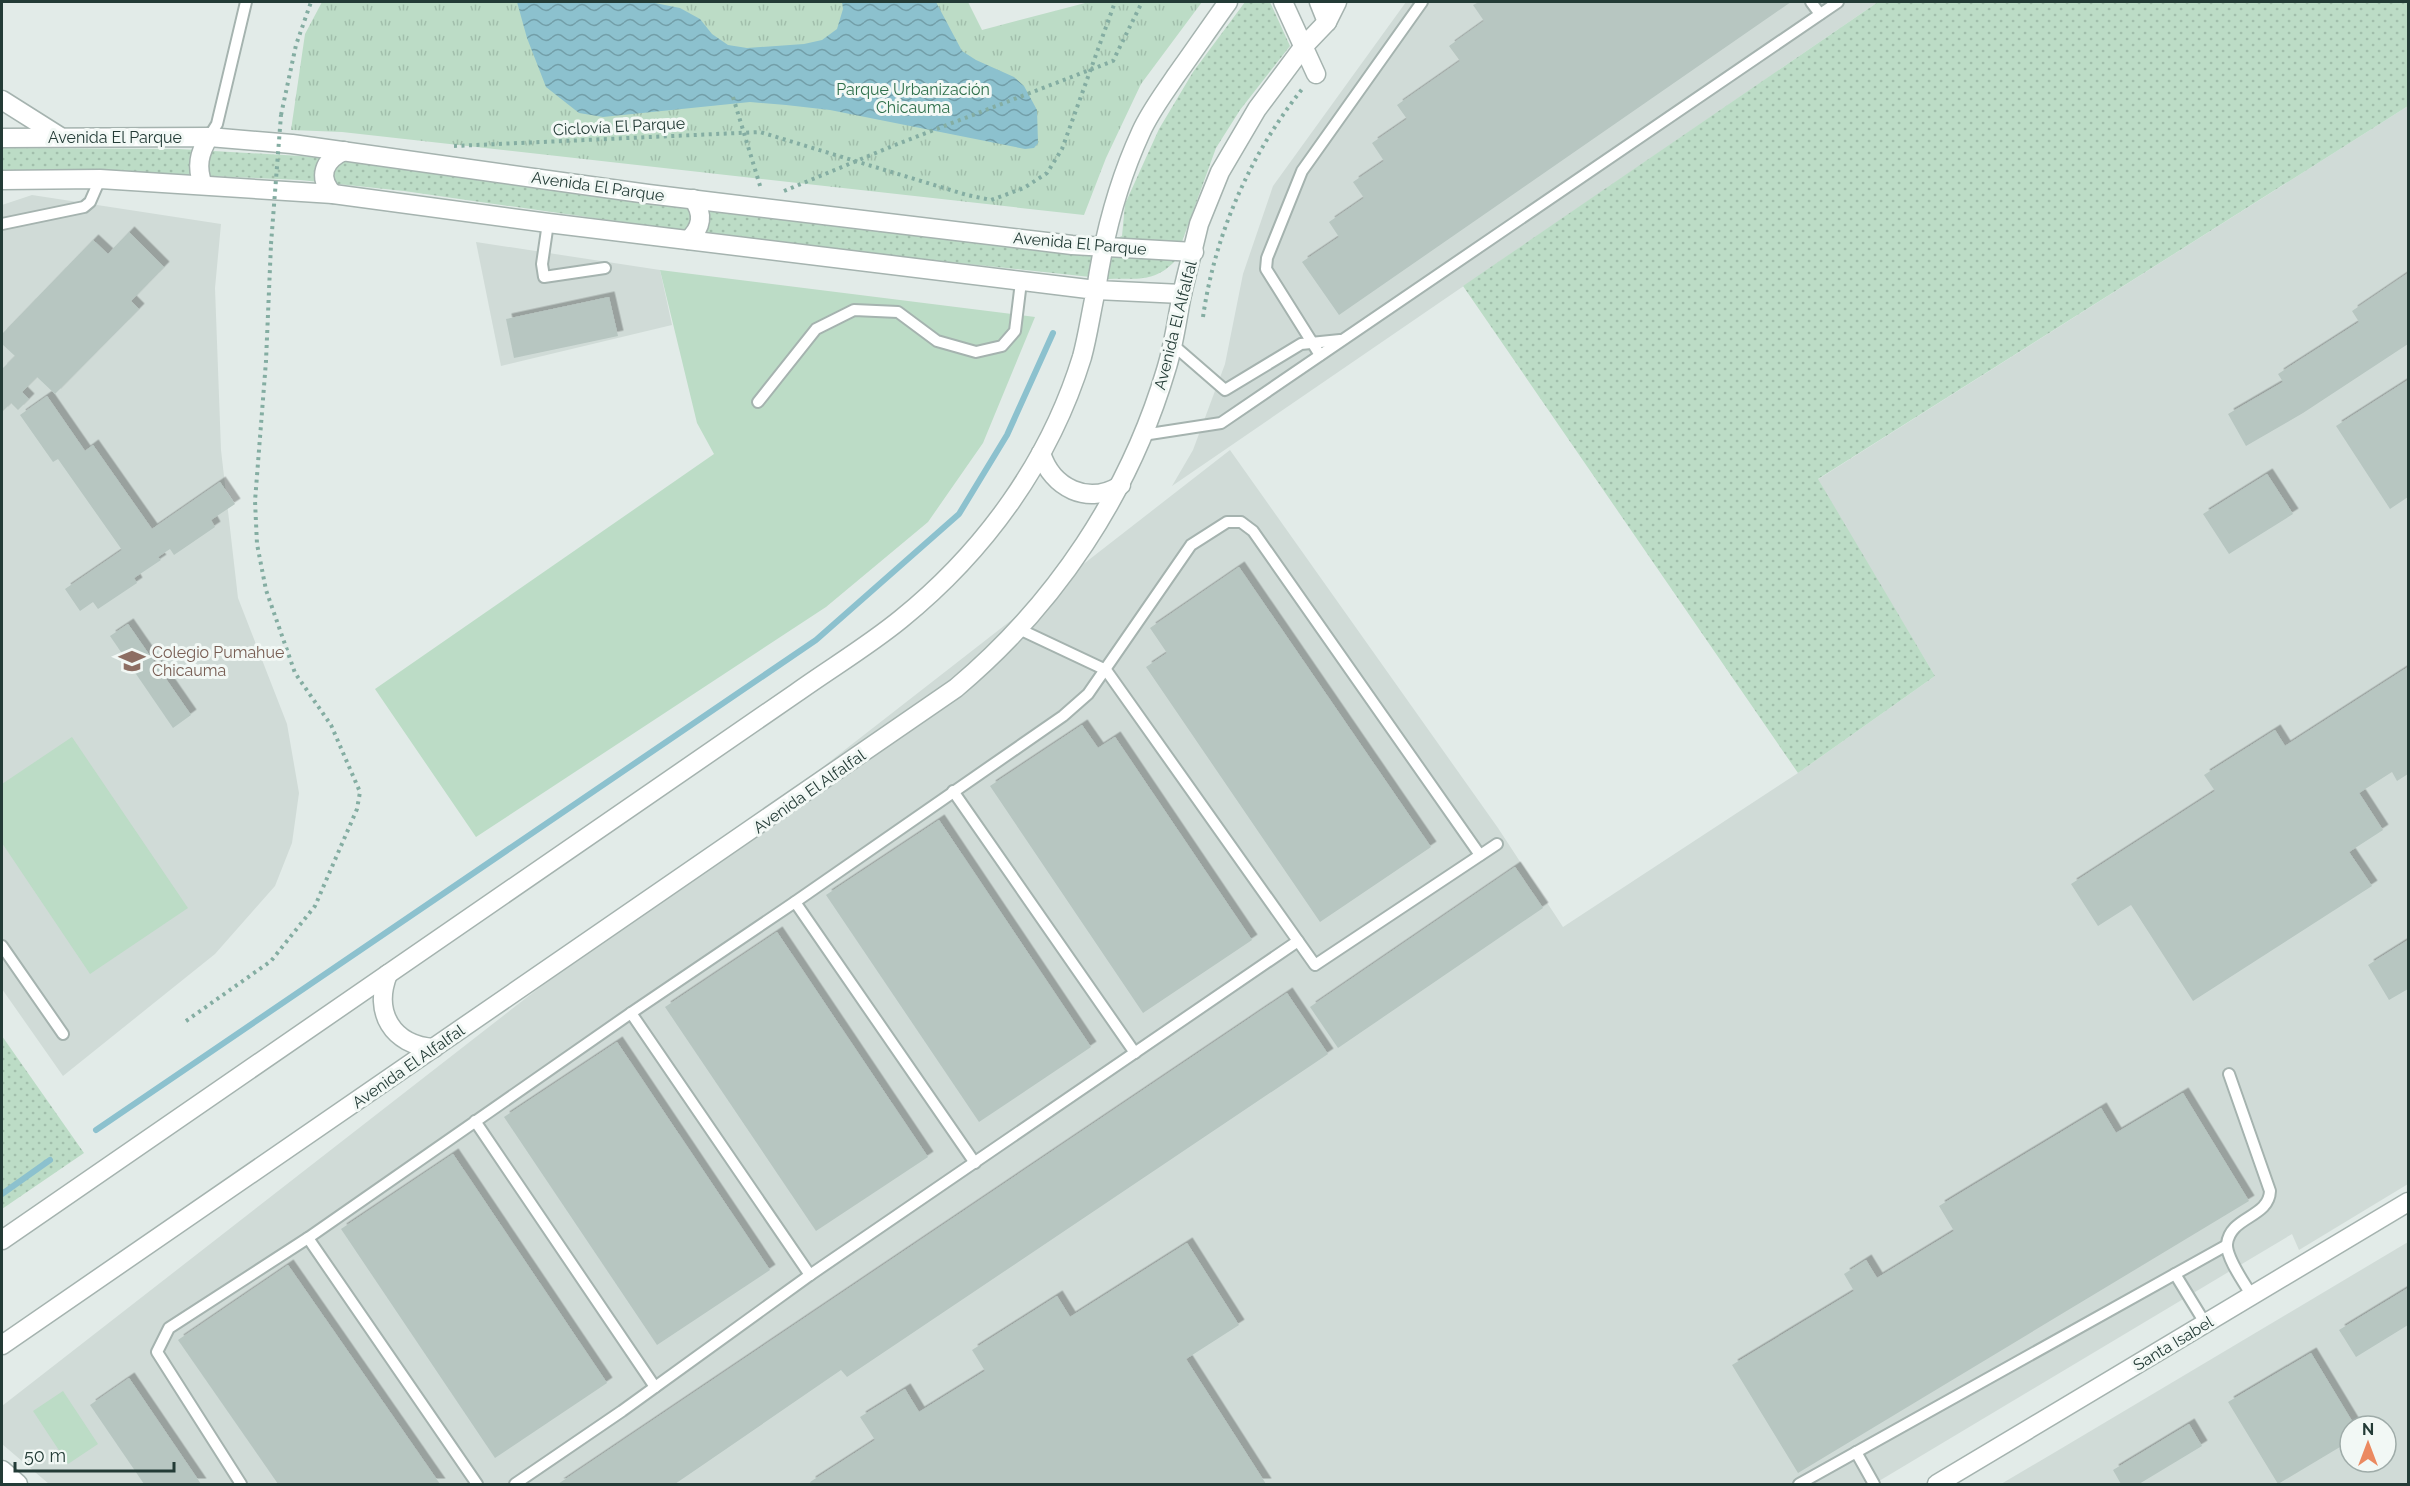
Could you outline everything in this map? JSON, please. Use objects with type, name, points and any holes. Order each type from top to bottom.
[{"type":"street","points":[[2,1240],[899,620],[942,583],[972,551],[1013,500],[1041,453],[1064,404],[1082,356],[1103,247],[1121,180],[1142,130],[1160,99],[1227,2]]},
{"type":"street","points":[[1283,2],[1316,74]]},
{"type":"street","points":[[1319,2],[1327,22]]},
{"type":"street","name":"Avenida El Alfalfal","points":[[2,1345],[956,688],[1019,629],[1077,557],[1121,485],[1143,435],[1167,369],[1199,224],[1220,172],[1257,109],[1304,45],[1327,22],[1337,2]]},
{"type":"street","points":[[2,100],[60,136]]},
{"type":"street","name":"Avenida El Parque","points":[[2,138],[209,137],[344,151],[693,199],[1103,247],[1194,252]]},
{"type":"street","points":[[203,185],[198,168],[199,158],[209,137]]},
{"type":"street","points":[[333,194],[325,182],[325,168],[333,156],[344,151]]},
{"type":"street","points":[[2,188],[25,179]]},
{"type":"street","points":[[2,180],[100,180],[333,194],[1021,282],[1096,290],[1182,294]]},
{"type":"street","points":[[688,240],[699,228],[701,220],[698,206],[693,199]]},
{"type":"street","points":[[1041,453],[1057,481],[1075,492],[1105,493],[1121,485]]},
{"type":"street","points":[[388,974],[382,995],[382,1007],[391,1027],[410,1043],[434,1048]]},
{"type":"street","name":"Santa Isabel","points":[[1937,1485],[2409,1202]]},
{"type":"street","points":[[2,1470],[18,1485]]},
{"type":"lane","points":[[209,137],[217,124],[246,2]]},
{"type":"lane","points":[[1320,355],[1266,269],[1267,258],[1302,171],[1422,2]]},
{"type":"lane","points":[[1811,2],[1820,14]]},
{"type":"lane","points":[[1143,435],[1221,423],[1838,2]]},
{"type":"lane","points":[[2,224],[84,207],[90,202],[100,180]]},
{"type":"lane","points":[[548,223],[542,264],[544,277],[605,268]]},
{"type":"lane","points":[[758,402],[816,329],[854,310],[898,312],[938,341],[976,352],[1002,346],[1015,331],[1021,282]]},
{"type":"lane","points":[[1172,344],[1225,390],[1301,344],[1343,339]]},
{"type":"lane","points":[[241,1485],[157,1352],[169,1328],[308,1238],[1070,711],[1088,694],[1106,670],[1191,546],[1227,522],[1242,522],[1253,531],[1480,855]]},
{"type":"lane","points":[[1019,629],[1106,670],[1315,965],[1497,844]]},
{"type":"lane","points":[[953,790],[1135,1053]]},
{"type":"lane","points":[[795,902],[975,1163]]},
{"type":"lane","points":[[515,1485],[655,1388],[810,1275],[1298,941]]},
{"type":"lane","points":[[2,946],[63,1034]]},
{"type":"lane","points":[[631,1013],[810,1275]]},
{"type":"lane","points":[[1799,1485],[2227,1245],[2232,1232],[2240,1222],[2265,1208],[2270,1201],[2270,1191],[2229,1074]]},
{"type":"lane","points":[[475,1121],[655,1388]]},
{"type":"lane","points":[[308,1238],[477,1485]]},
{"type":"lane","points":[[2227,1245],[2234,1265],[2252,1296]]},
{"type":"lane","points":[[2175,1274],[2205,1323]]},
{"type":"lane","points":[[1856,1452],[1874,1485]]},
{"type":"path","points":[[186,1021],[271,961],[315,906],[354,818],[360,792],[330,725],[295,673],[266,590],[257,544],[255,501],[281,115],[296,45],[311,2]]},
{"type":"path","name":"Ciclovía El Parque","points":[[449,146],[760,132],[967,195],[991,200],[1024,188],[1047,173],[1062,149],[1114,2]]},
{"type":"path","points":[[775,194],[856,160],[1113,61],[1143,2]]},
{"type":"path","points":[[1203,317],[1213,270],[1235,201],[1246,175],[1274,126],[1316,74]]},
{"type":"path","points":[[733,97],[762,193]]},
{"type":"path","points":[[271,127],[282,128]]},
{"type":"shaded area","points":[[1406,2],[1878,2],[1172,486],[1193,450],[1225,364],[1243,274],[1273,186]]},
{"type":"shaded area","points":[[2408,106],[2408,1184],[2299,1250],[2292,1234],[1874,1484],[49,1484],[2,1444],[2,1406],[1230,450],[1498,828],[1563,927],[1798,773],[1935,676],[1817,480]]},
{"type":"shaded area","name":"Colegio Pumahue Chicauma","points":[[32,195],[221,224],[215,288],[221,450],[238,598],[287,724],[299,793],[292,843],[275,886],[215,954],[63,1076],[2,989],[2,205]]},
{"type":"shaded area","points":[[476,242],[660,270],[672,325],[501,366]]},
{"type":"shaded area","points":[[2408,1242],[2408,1484],[2001,1484]]},
{"type":"green space","name":"Parque Urbanización Chicauma","points":[[322,2],[968,2],[982,30],[1089,2],[1202,2],[1141,84],[1106,158],[1084,215],[342,132],[291,130],[305,34]]},
{"type":"green space","points":[[1245,2],[1270,2],[1290,46],[1240,110],[1216,148],[1175,261],[1160,273],[1145,278],[1109,279],[761,242],[404,191],[300,180],[68,170],[2,173],[2,148],[179,149],[301,156],[1093,248],[1122,236],[1125,204],[1159,129],[1193,72]]},
{"type":"green space","points":[[1878,2],[2408,2],[2408,106],[1818,479],[1935,676],[1798,773],[1463,286]]},
{"type":"green space","points":[[660,270],[1035,317],[983,443],[928,522],[826,607],[476,837],[375,689],[714,454],[697,423]]},
{"type":"green space","points":[[72,737],[188,908],[90,974],[2,843],[2,784]]},
{"type":"green space","points":[[2,1036],[84,1153],[2,1209]]},
{"type":"green space","points":[[63,1391],[98,1444],[68,1464],[33,1411]]},
{"type":"water","points":[[517,2],[650,2],[680,8],[700,19],[712,34],[728,45],[747,48],[804,44],[822,40],[837,29],[843,9],[842,2],[936,2],[962,51],[1014,77],[1024,86],[1037,110],[1038,143],[1034,148],[1025,149],[830,110],[750,102],[603,117],[579,113],[546,87],[527,38]]},
{"type":"building","points":[[1479,2],[1791,2],[1339,315],[1302,262],[1339,237],[1329,222],[1364,198],[1353,182],[1384,161],[1372,143],[1407,119],[1397,105],[1460,61],[1449,46],[1484,21],[1473,5]]},
{"type":"building","points":[[129,232],[164,267],[131,301],[139,309],[55,394],[37,377],[22,392],[29,399],[18,410],[11,403],[2,412],[2,369],[15,356],[2,344],[2,334],[93,240],[108,254]]},
{"type":"building","points":[[2408,273],[2408,344],[2303,413],[2246,446],[2228,414],[2283,382],[2278,374],[2359,322],[2352,311]]},
{"type":"building","points":[[609,297],[618,336],[514,358],[506,319]]},
{"type":"building","points":[[2408,380],[2408,497],[2390,509],[2336,426]]},
{"type":"building","points":[[47,396],[85,451],[93,445],[152,529],[220,482],[235,504],[211,520],[215,527],[174,555],[170,549],[158,557],[161,560],[134,578],[137,583],[98,609],[93,602],[80,611],[65,589],[122,550],[58,459],[53,462],[20,415]]},
{"type":"building","points":[[2267,474],[2293,514],[2229,554],[2203,514]]},
{"type":"building","points":[[1239,567],[1431,847],[1320,922],[1146,667],[1167,653],[1150,628]]},
{"type":"building","points":[[128,624],[191,715],[173,728],[110,636]]},
{"type":"building","points":[[2408,667],[2408,774],[2397,781],[2392,772],[2359,793],[2383,830],[2349,852],[2372,886],[2193,1001],[2131,905],[2098,926],[2071,884],[2215,791],[2204,775],[2275,730],[2285,746]]},
{"type":"building","points":[[1082,725],[1098,748],[1115,737],[1252,940],[1143,1013],[990,786]]},
{"type":"building","points":[[939,820],[1091,1047],[979,1122],[826,895]]},
{"type":"building","points":[[1515,867],[1543,908],[1338,1048],[1310,1007]]},
{"type":"building","points":[[777,932],[928,1157],[816,1231],[665,1007]]},
{"type":"building","points":[[2408,940],[2408,989],[2389,1000],[2368,965]]},
{"type":"building","points":[[1287,993],[1328,1054],[847,1377],[841,1370],[675,1484],[558,1484]]},
{"type":"building","points":[[617,1042],[770,1270],[657,1345],[504,1117]]},
{"type":"building","points":[[2183,1093],[2249,1201],[1798,1473],[1732,1365],[1854,1291],[1844,1274],[1866,1260],[1877,1278],[1954,1231],[1939,1206],[2101,1108],[2116,1133]]},
{"type":"building","points":[[453,1154],[607,1383],[495,1458],[341,1229]]},
{"type":"building","points":[[1187,1243],[1239,1325],[1186,1359],[1266,1484],[811,1484],[810,1482],[875,1440],[860,1417],[905,1389],[919,1412],[985,1371],[972,1350],[1057,1296],[1070,1317]]},
{"type":"building","points":[[288,1265],[440,1484],[278,1484],[178,1340]]},
{"type":"building","points":[[2408,1288],[2408,1325],[2356,1357],[2339,1330]]},
{"type":"building","points":[[2311,1353],[2348,1414],[2338,1414],[2338,1448],[2278,1484],[2228,1402]]},
{"type":"building","points":[[129,1378],[201,1484],[144,1484],[90,1405]]},
{"type":"building","points":[[2189,1424],[2202,1446],[2139,1484],[2121,1484],[2113,1470]]},
{"type":"waterway","points":[[96,1130],[816,640],[959,514],[1007,435],[1053,333]]},
{"type":"waterway","points":[[2,1194],[50,1160]]},
{"type":"place","name":"Colegio Pumahue Chicauma","points":[[132,661]]}]
